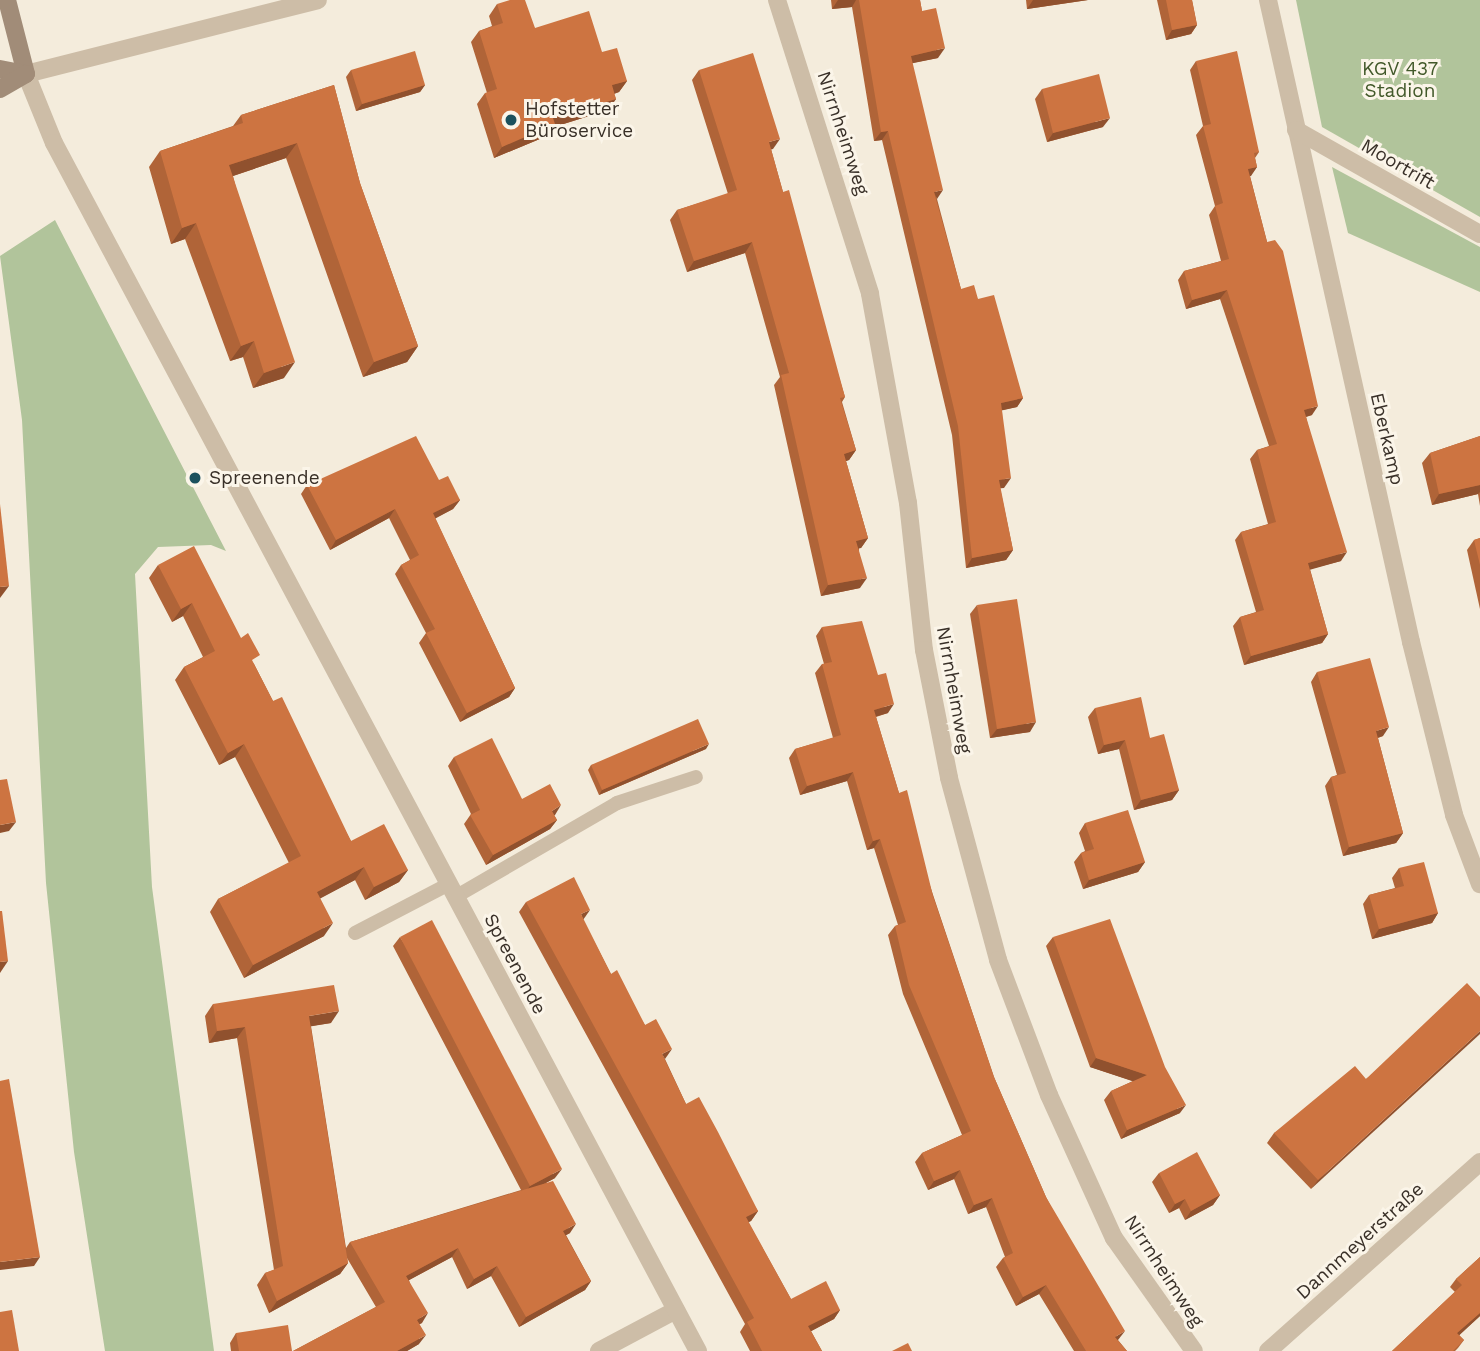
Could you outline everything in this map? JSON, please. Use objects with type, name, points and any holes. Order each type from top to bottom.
[{"type":"main road","points":[[7,0],[26,74]]},
{"type":"main road","points":[[0,69],[26,74]]},
{"type":"main road","points":[[0,89],[26,74]]},
{"type":"street","points":[[26,74],[318,0]]},
{"type":"street","name":"Nirrnheimweg","points":[[777,0],[870,295],[908,503],[923,650],[949,778],[998,960],[1049,1095],[1114,1238],[1194,1351]]},
{"type":"street","name":"Eberkamp","points":[[1268,0],[1411,642],[1454,816],[1480,884]]},
{"type":"street","name":"Spreenende","points":[[26,74],[54,143],[698,1351]]},
{"type":"street","name":"Moortrift","points":[[1296,130],[1480,234]]},
{"type":"street","name":"Dannmeyerstraße","points":[[1268,1351],[1480,1162]]},
{"type":"street","points":[[599,1351],[676,1310]]},
{"type":"lane","points":[[355,933],[452,890],[617,803],[695,776]]},
{"type":"green space","name":"KGV 437 Stadion","points":[[1296,0],[1480,0],[1480,217],[1322,127]]},
{"type":"green space","points":[[1332,167],[1480,247],[1480,292],[1348,233]]},
{"type":"green space","points":[[55,220],[226,551],[211,545],[158,547],[135,574],[152,887],[214,1351],[105,1351],[74,1152],[46,883],[22,420],[0,256]]},
{"type":"building","points":[[510,0],[525,0],[535,28],[589,11],[602,52],[617,48],[627,81],[612,85],[616,99],[553,118],[555,124],[502,147],[485,93],[497,89],[479,31],[503,23],[497,4]]},
{"type":"building","points":[[859,0],[920,0],[922,11],[936,8],[945,48],[911,56],[943,190],[934,192],[961,289],[974,285],[978,299],[994,295],[1023,398],[1001,403],[1011,478],[999,480],[1013,550],[972,558],[958,426],[888,131],[881,132]]},
{"type":"building","points":[[1166,0],[1192,0],[1197,25],[1172,30]]},
{"type":"building","points":[[415,51],[425,85],[362,104],[351,70]]},
{"type":"building","points":[[1237,51],[1259,152],[1254,153],[1257,167],[1248,169],[1267,242],[1275,240],[1283,251],[1318,406],[1304,410],[1347,552],[1308,563],[1328,634],[1251,656],[1240,617],[1264,610],[1241,532],[1276,522],[1257,450],[1277,444],[1227,290],[1192,300],[1184,271],[1229,259],[1215,206],[1223,203],[1203,126],[1211,124],[1196,61]]},
{"type":"building","points":[[753,53],[780,139],[769,142],[783,192],[789,190],[845,397],[840,398],[856,450],[844,454],[868,538],[856,541],[867,578],[828,585],[781,375],[789,373],[752,242],[694,261],[677,210],[737,190],[699,70]]},
{"type":"building","points":[[1099,74],[1110,118],[1053,133],[1042,89]]},
{"type":"building","points":[[334,85],[360,183],[418,346],[374,362],[297,143],[229,165],[295,362],[264,373],[254,341],[241,346],[196,223],[182,228],[160,151],[243,123],[241,115]]},
{"type":"building","points":[[416,436],[439,480],[448,476],[460,500],[433,513],[515,688],[467,713],[426,633],[435,629],[401,565],[419,555],[395,509],[336,540],[307,485]]},
{"type":"building","points":[[1480,436],[1480,485],[1439,494],[1430,453]]},
{"type":"building","points":[[0,504],[9,586],[0,587]]},
{"type":"building","points":[[1480,538],[1480,565],[1474,540]]},
{"type":"building","points":[[194,546],[241,638],[248,633],[260,655],[252,660],[273,701],[282,697],[351,841],[384,824],[408,870],[374,887],[364,867],[317,892],[333,923],[253,965],[218,899],[301,856],[244,744],[228,753],[184,667],[215,651],[192,603],[181,609],[158,565]]},
{"type":"building","points":[[1017,599],[1036,722],[997,729],[977,605]]},
{"type":"building","points":[[862,621],[878,675],[886,673],[894,704],[874,710],[899,793],[907,790],[933,896],[994,1077],[1046,1197],[1125,1331],[1115,1337],[1127,1351],[1086,1351],[1046,1285],[1023,1297],[1003,1258],[1013,1253],[992,1198],[974,1205],[960,1170],[934,1181],[922,1153],[971,1131],[909,985],[895,926],[906,922],[880,839],[873,841],[853,772],[807,786],[795,749],[841,735],[822,664],[832,662],[822,627]]},
{"type":"building","points":[[1370,658],[1389,727],[1376,731],[1403,833],[1349,847],[1331,777],[1346,773],[1317,672]]},
{"type":"building","points":[[1141,697],[1150,738],[1164,734],[1179,790],[1141,800],[1125,740],[1104,745],[1095,708]]},
{"type":"building","points":[[698,719],[709,744],[602,790],[591,765]]},
{"type":"building","points":[[492,738],[522,799],[550,784],[561,805],[552,811],[557,820],[493,855],[470,815],[480,810],[454,757]]},
{"type":"building","points":[[7,779],[16,822],[0,825],[0,780]]},
{"type":"building","points":[[1128,810],[1145,862],[1089,880],[1081,853],[1094,849],[1085,823]]},
{"type":"building","points":[[1424,862],[1438,913],[1379,929],[1369,895],[1404,886],[1399,868]]},
{"type":"building","points":[[574,877],[590,910],[581,914],[611,974],[617,970],[645,1025],[656,1019],[672,1049],[662,1054],[686,1104],[699,1097],[718,1132],[758,1211],[746,1217],[791,1299],[826,1281],[840,1310],[808,1326],[822,1351],[762,1351],[747,1322],[754,1318],[526,902]]},
{"type":"building","points":[[0,911],[8,961],[0,962]]},
{"type":"building","points":[[1110,919],[1165,1067],[1186,1105],[1127,1130],[1111,1091],[1147,1075],[1096,1058],[1053,937]]},
{"type":"building","points":[[432,920],[562,1169],[530,1186],[400,937]]},
{"type":"building","points":[[1467,983],[1480,997],[1480,1031],[1318,1180],[1274,1133],[1355,1066],[1366,1079]]},
{"type":"building","points":[[334,985],[339,1011],[309,1016],[348,1263],[277,1301],[265,1273],[283,1266],[245,1027],[217,1031],[213,1004]]},
{"type":"building","points":[[9,1079],[40,1257],[0,1262],[0,1081]]},
{"type":"building","points":[[1197,1152],[1220,1195],[1191,1211],[1185,1199],[1175,1204],[1159,1173]]},
{"type":"building","points":[[553,1181],[576,1224],[563,1231],[591,1281],[526,1317],[497,1266],[474,1279],[458,1248],[406,1276],[428,1313],[417,1320],[426,1335],[397,1351],[293,1351],[385,1302],[350,1242]]},
{"type":"building","points":[[1480,1257],[1480,1313],[1457,1333],[1464,1340],[1453,1351],[1392,1351],[1462,1285],[1456,1279]]},
{"type":"building","points":[[12,1310],[19,1351],[0,1351],[0,1312]]},
{"type":"building","points":[[288,1325],[292,1351],[239,1351],[236,1333]]},
{"type":"building","points":[[908,1343],[912,1351],[892,1351]]},
{"type":"place","name":"Hofstetter Büroservice","points":[[511,120]]},
{"type":"place","name":"Spreenende","points":[[195,478]]}]
